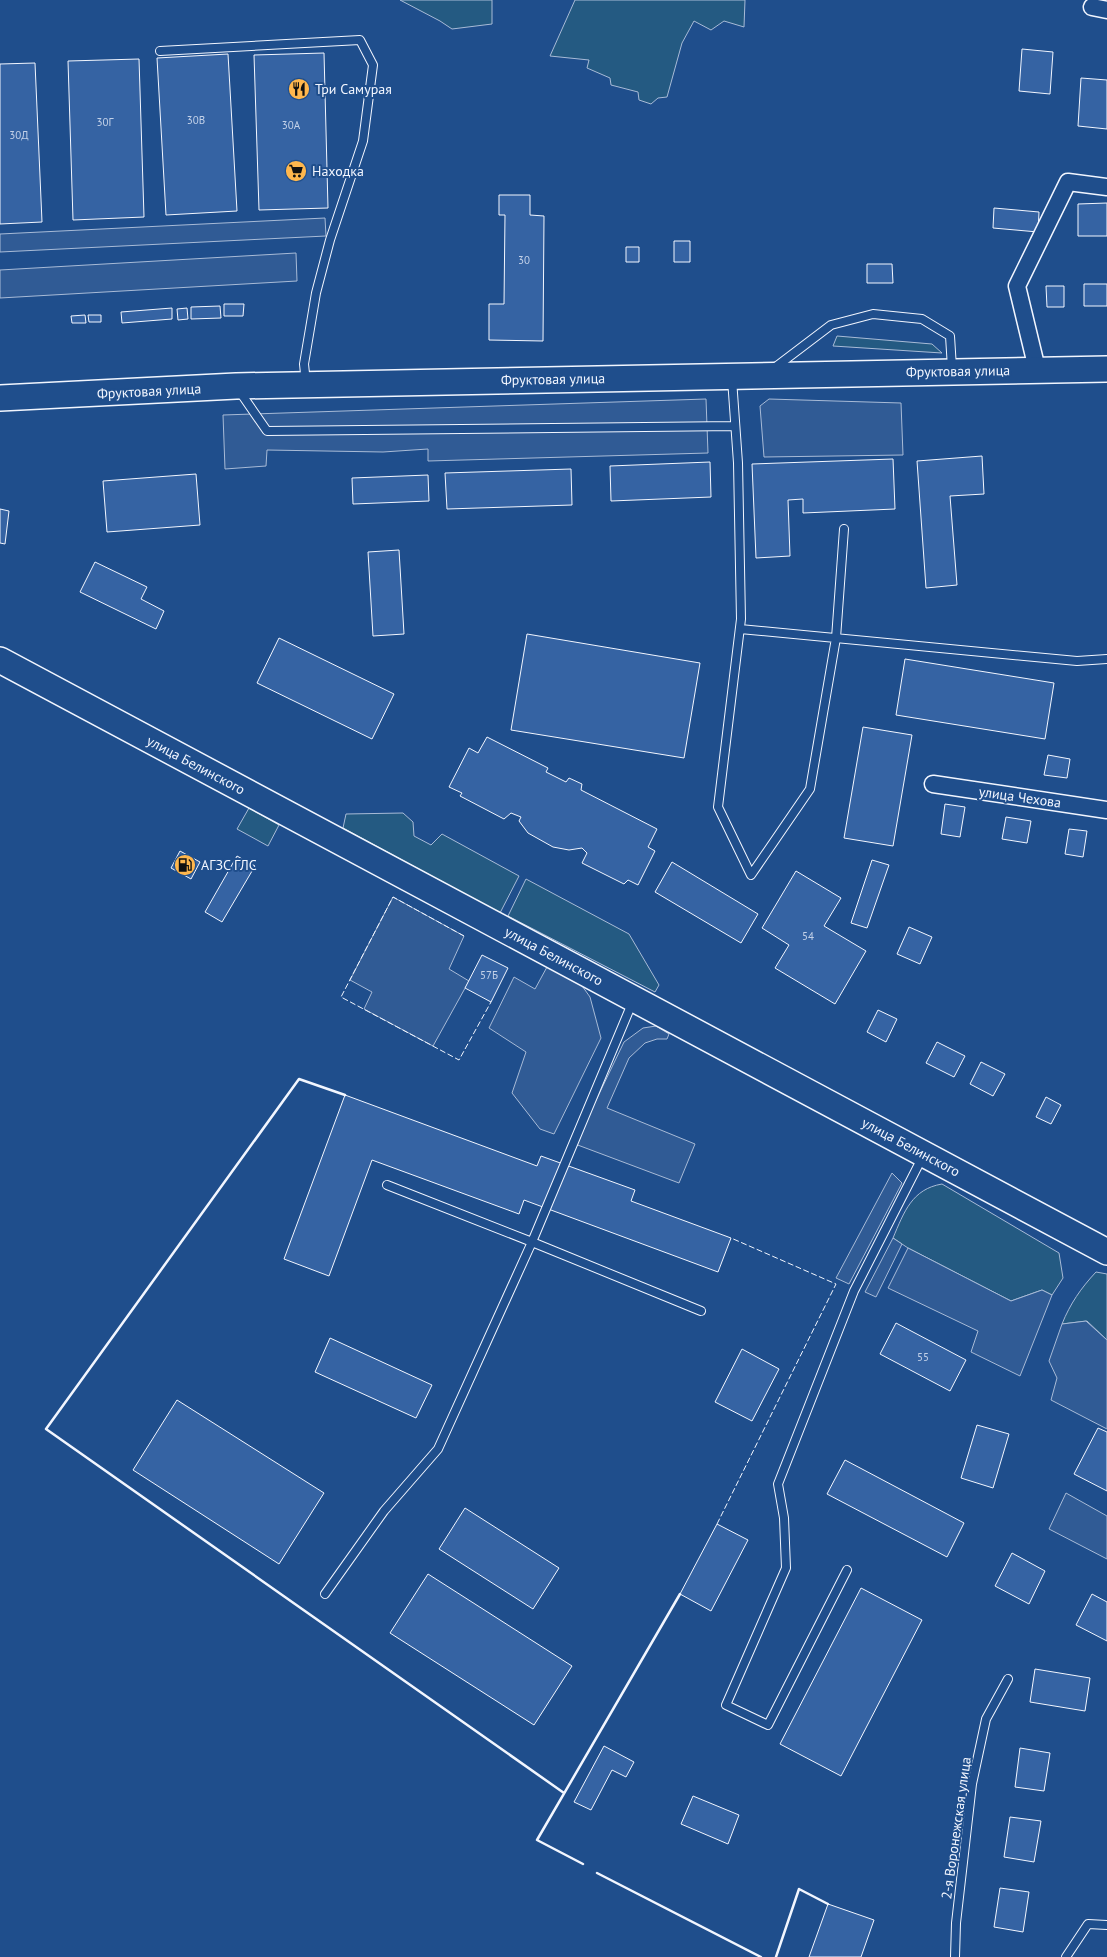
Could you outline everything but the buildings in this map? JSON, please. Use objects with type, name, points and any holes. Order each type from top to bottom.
[{"type":"main road","name":"Фруктовая улица","points":[[0,398],[236,386],[952,370],[1107,369]]},
{"type":"main road","name":"улица Белинского","points":[[0,660],[1107,1252]]},
{"type":"street","points":[[1037,369],[1017,286],[1068,182],[1107,187]]},
{"type":"street","name":"улица Чехова","points":[[933,784],[1107,810]]},
{"type":"lane","points":[[160,50],[360,40],[373,65],[363,141],[330,240],[316,293],[304,364],[306,385]]},
{"type":"lane","points":[[766,374],[831,325],[873,314],[922,319],[950,336],[952,370]]},
{"type":"lane","points":[[732,375],[738,463],[740,629],[718,806],[751,875],[810,789],[836,638],[844,529]]},
{"type":"lane","points":[[236,386],[267,431],[735,426]]},
{"type":"lane","points":[[740,629],[1077,661],[1107,660]]},
{"type":"lane","points":[[325,1594],[384,1511],[438,1449],[532,1242],[634,999]]},
{"type":"lane","points":[[847,1570],[768,1724],[726,1705],[786,1568],[784,1518],[778,1484],[854,1291],[924,1155]]},
{"type":"lane","points":[[387,1185],[701,1311]]},
{"type":"lane","name":"2-я Воронежская улица","points":[[955,1957],[956,1923],[972,1784],[986,1719],[1008,1679]]},
{"type":"lane","points":[[1066,1957],[1088,1924],[1107,1925]]},
{"type":"shaded area","points":[[400,0],[492,0],[492,24],[452,29]]},
{"type":"shaded area","points":[[575,0],[745,0],[744,27],[724,21],[711,30],[694,21],[682,43],[667,97],[658,98],[651,104],[639,100],[638,92],[611,85],[610,78],[587,68],[589,60],[550,56]]},
{"type":"shaded area","points":[[325,218],[326,236],[0,252],[0,234]]},
{"type":"shaded area","points":[[296,253],[297,281],[0,298],[0,270]]},
{"type":"shaded area","points":[[837,336],[932,344],[942,353],[833,346]]},
{"type":"shaded area","points":[[706,399],[708,453],[428,461],[428,449],[383,452],[267,450],[266,466],[225,469],[223,415]]},
{"type":"shaded area","points":[[769,399],[901,403],[903,455],[764,457],[760,406]]},
{"type":"shaded area","points":[[249,808],[279,825],[268,846],[237,829]]},
{"type":"shaded area","points":[[403,813],[413,822],[414,836],[431,845],[442,834],[519,876],[500,913],[343,828],[346,814]]},
{"type":"shaded area","points":[[526,879],[629,934],[659,985],[655,992],[508,916]]},
{"type":"shaded area","points":[[393,897],[464,936],[449,969],[469,981],[433,1046],[364,1009],[372,992],[350,980]]},
{"type":"shaded area","points":[[547,967],[580,983],[590,997],[601,1038],[554,1134],[540,1129],[512,1093],[526,1052],[489,1028],[514,977],[535,989]]},
{"type":"shaded area","points":[[656,1026],[669,1034],[667,1039],[657,1039],[645,1043],[629,1058],[607,1108],[695,1144],[679,1183],[575,1144],[624,1042],[643,1028]]},
{"type":"shaded area","points":[[892,1173],[902,1183],[849,1284],[836,1278]]},
{"type":"shaded area","points":[[942,1184],[1059,1253],[1063,1278],[1052,1295],[1042,1290],[1011,1301],[908,1248],[893,1238],[905,1211],[916,1196],[923,1191]]},
{"type":"shaded area","points":[[893,1238],[902,1244],[876,1297],[865,1292]]},
{"type":"shaded area","points":[[908,1248],[1011,1301],[1042,1290],[1052,1295],[1020,1376],[971,1352],[978,1331],[888,1288]]},
{"type":"shaded area","points":[[1096,1272],[1107,1274],[1107,1340],[1087,1321],[1062,1324],[1076,1296]]},
{"type":"shaded area","points":[[1086,1321],[1107,1340],[1107,1429],[1051,1400],[1057,1378],[1049,1361],[1062,1324]]},
{"type":"shaded area","points":[[1066,1493],[1107,1516],[1107,1559],[1049,1529]]},
{"type":"fence","points":[[464,936],[393,897],[341,997],[459,1060],[491,1002]]},
{"type":"fence","points":[[717,1524],[836,1284],[731,1238]]},
{"type":"wall","points":[[345,1095],[299,1079],[46,1429],[564,1793]]},
{"type":"wall","points":[[583,1864],[537,1840],[680,1594]]},
{"type":"wall","points":[[597,1873],[761,1957]]},
{"type":"wall","points":[[776,1957],[799,1889],[828,1904]]},
{"type":"place","name":"Три Самурая","points":[[299,89]]},
{"type":"place","name":"Находка","points":[[296,171]]},
{"type":"place","name":"АГЗС ГЛС","points":[[185,865]]}]
